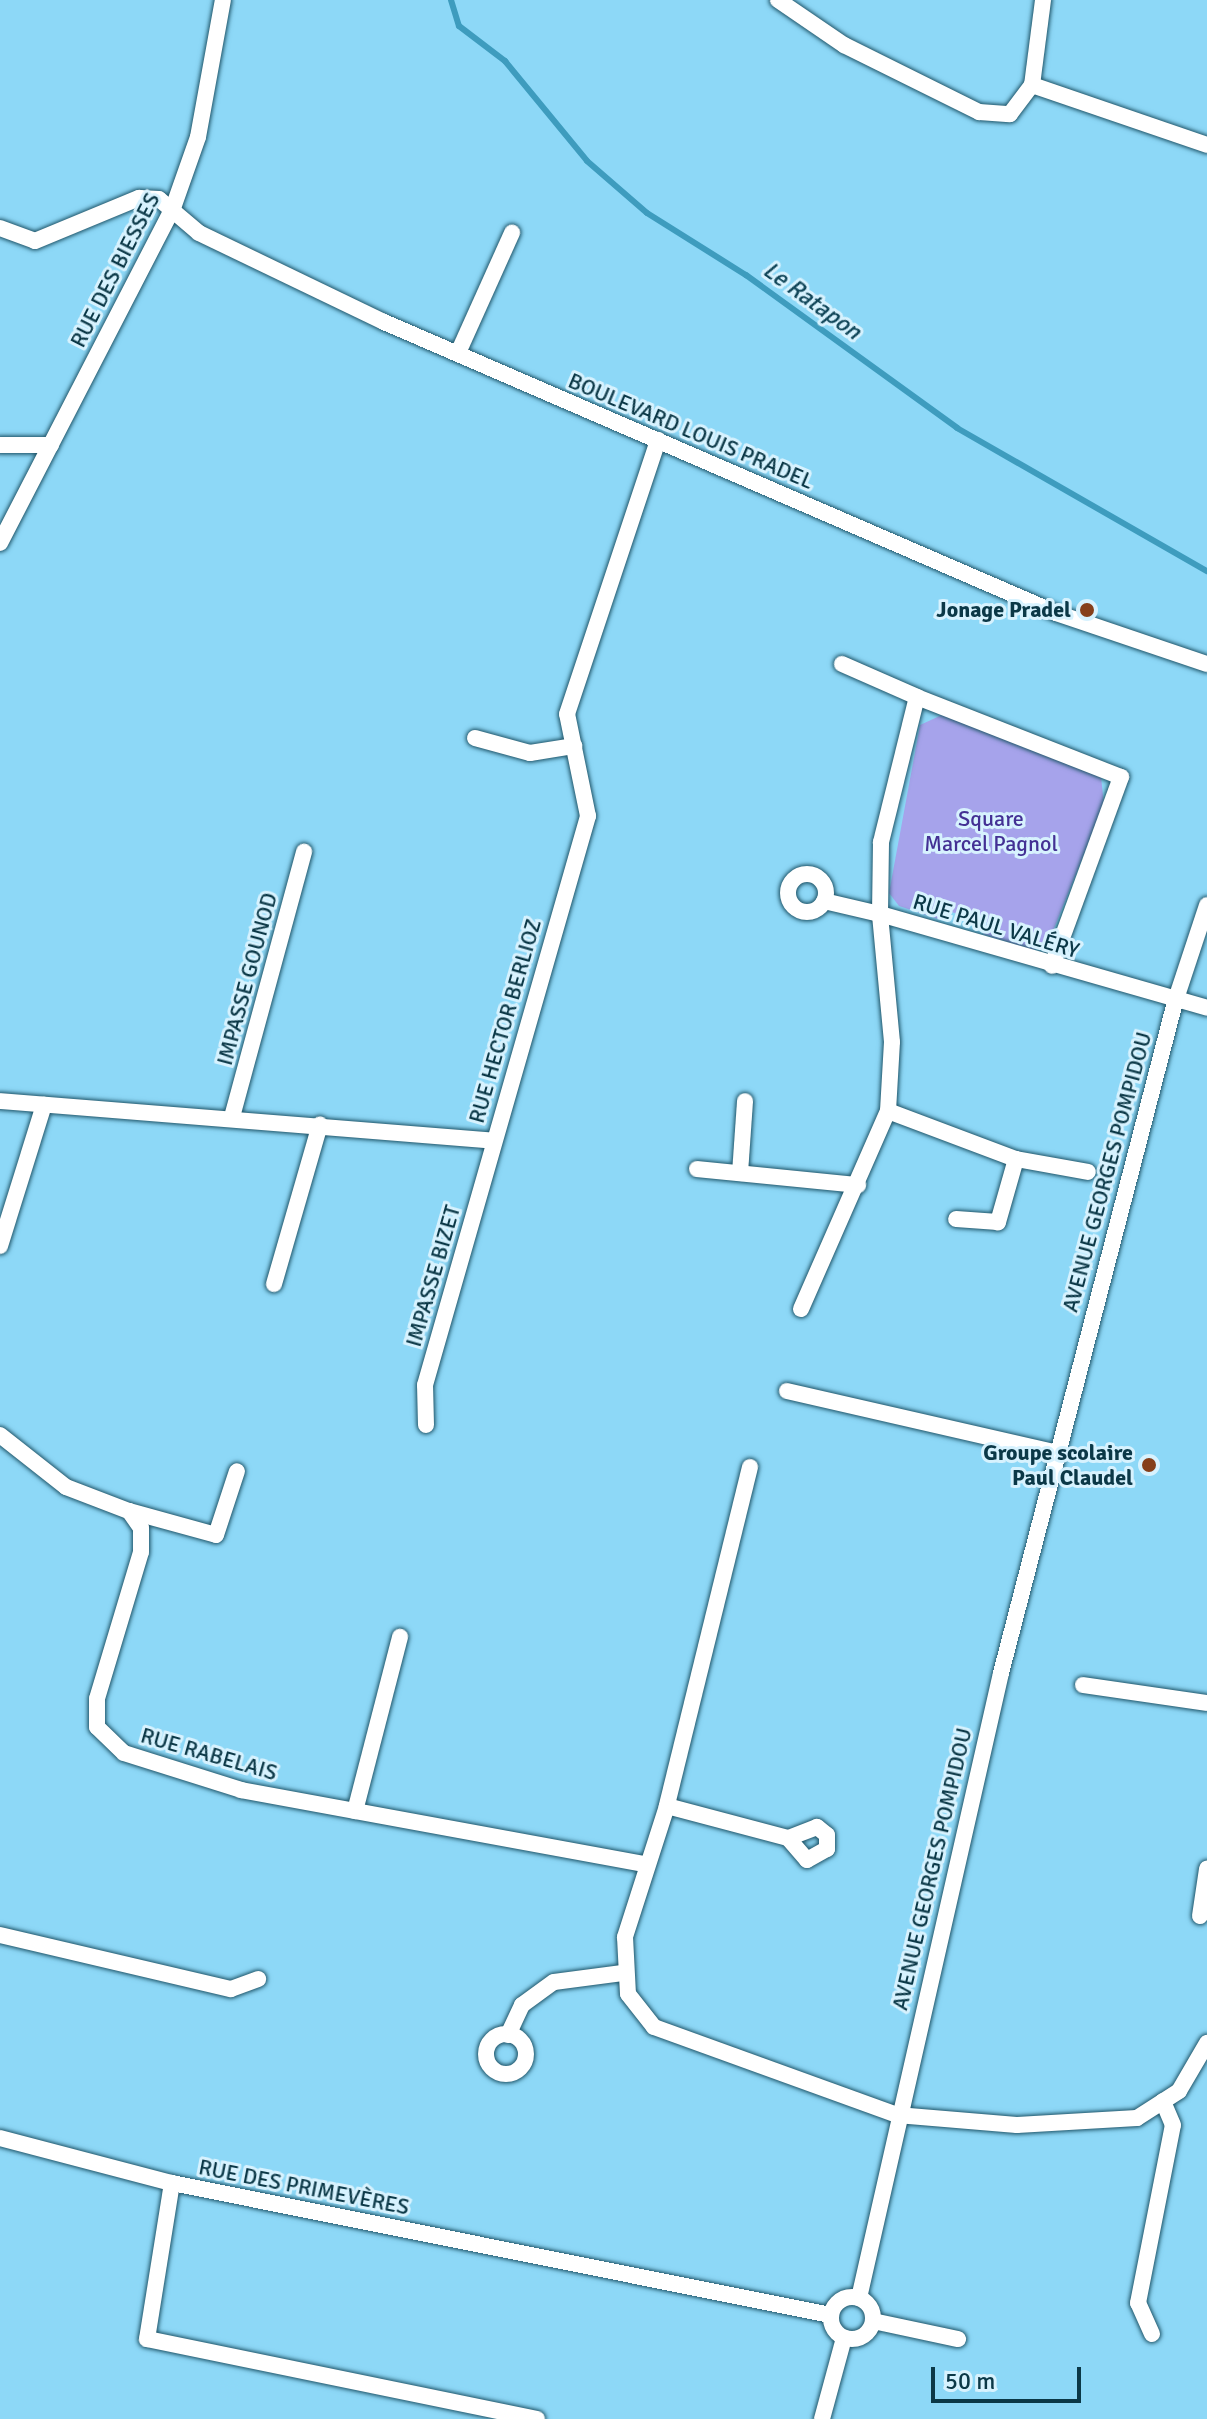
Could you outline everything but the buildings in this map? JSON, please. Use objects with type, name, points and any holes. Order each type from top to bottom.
[{"type":"street","name":"RUE DES BIESSES","points":[[0,543],[173,208],[198,137],[223,0]]},
{"type":"street","points":[[778,0],[844,45],[979,112],[1010,114],[1032,85],[1043,0]]},
{"type":"street","points":[[1032,85],[1207,145]]},
{"type":"street","points":[[0,228],[35,241],[139,198],[173,208]]},
{"type":"street","name":"BOULEVARD LOUIS PRADEL","points":[[173,208],[199,233],[458,353],[1056,613],[1207,664]]},
{"type":"street","points":[[458,353],[512,233]]},
{"type":"street","name":"RUE HECTOR BERLIOZ","points":[[0,1101],[232,1117],[492,1141],[588,816],[567,714],[658,440]]},
{"type":"street","points":[[0,445],[51,445]]},
{"type":"street","points":[[842,664],[917,697],[1121,777],[1052,966]]},
{"type":"street","points":[[824,901],[880,914],[881,842],[917,697]]},
{"type":"street","points":[[475,738],[530,753],[574,746]]},
{"type":"street","name":"IMPASSE GOUNOD","points":[[232,1117],[304,852]]},
{"type":"street","name":"AVENUE GEORGES POMPIDOU","points":[[859,2298],[897,2115],[1057,1453],[1175,1002],[1207,905]]},
{"type":"street","name":"RUE PAUL VALÉRY","points":[[801,1309],[888,1111],[892,1042],[880,914],[1175,1002],[1207,1008]]},
{"type":"street","points":[[740,1173],[745,1101]]},
{"type":"street","points":[[0,1246],[44,1105]]},
{"type":"street","points":[[888,1111],[1016,1159],[1088,1172]]},
{"type":"street","points":[[274,1284],[320,1125]]},
{"type":"street","name":"IMPASSE BIZET","points":[[426,1425],[425,1385],[492,1141]]},
{"type":"street","points":[[956,1219],[998,1222],[1016,1159]]},
{"type":"street","points":[[697,1169],[858,1185]]},
{"type":"street","points":[[787,1391],[1057,1453]]},
{"type":"street","points":[[0,1435],[66,1487],[129,1511],[216,1535],[237,1471]]},
{"type":"street","points":[[750,1467],[667,1806],[646,1864],[622,1973],[654,2027],[897,2115],[1017,2125],[1137,2118],[1179,2091],[1207,2043]]},
{"type":"street","name":"RUE RABELAIS","points":[[129,1511],[141,1528],[141,1552],[97,1699],[97,1727],[107,1742],[241,1790],[646,1864]]},
{"type":"street","points":[[355,1811],[400,1637]]},
{"type":"street","points":[[1083,1685],[1207,1703]]},
{"type":"street","points":[[667,1806],[788,1838]]},
{"type":"street","points":[[1200,1916],[1207,1869]]},
{"type":"street","points":[[0,1935],[231,1989],[258,1979]]},
{"type":"street","points":[[508,2035],[531,1995],[554,1982],[622,1973]]},
{"type":"street","points":[[1152,2334],[1138,2303],[1173,2125],[1163,2101]]},
{"type":"street","points":[[0,2138],[172,2183]]},
{"type":"street","name":"RUE DES PRIMEVÈRES","points":[[537,2419],[147,2339],[172,2183],[830,2315]]},
{"type":"street","points":[[822,2419],[844,2338],[830,2315],[841,2300],[859,2298],[873,2321],[958,2339]]},
{"type":"street","points":[[844,2338],[863,2336],[873,2321]]},
{"type":"green space","name":"Square Marcel Pagnol","points":[[944,714],[1101,777],[1104,804],[1047,946],[1033,950],[983,934],[987,923],[945,910],[941,920],[899,906],[889,893],[920,725]]},
{"type":"waterway","name":"Le Ratapon","points":[[451,0],[459,26],[505,61],[587,161],[647,213],[746,275],[957,428],[1207,571]]},
{"type":"place","name":"Jonage Pradel","points":[[1087,610]]},
{"type":"place","name":"Groupe scolaire Paul Claudel","points":[[1149,1465]]}]
